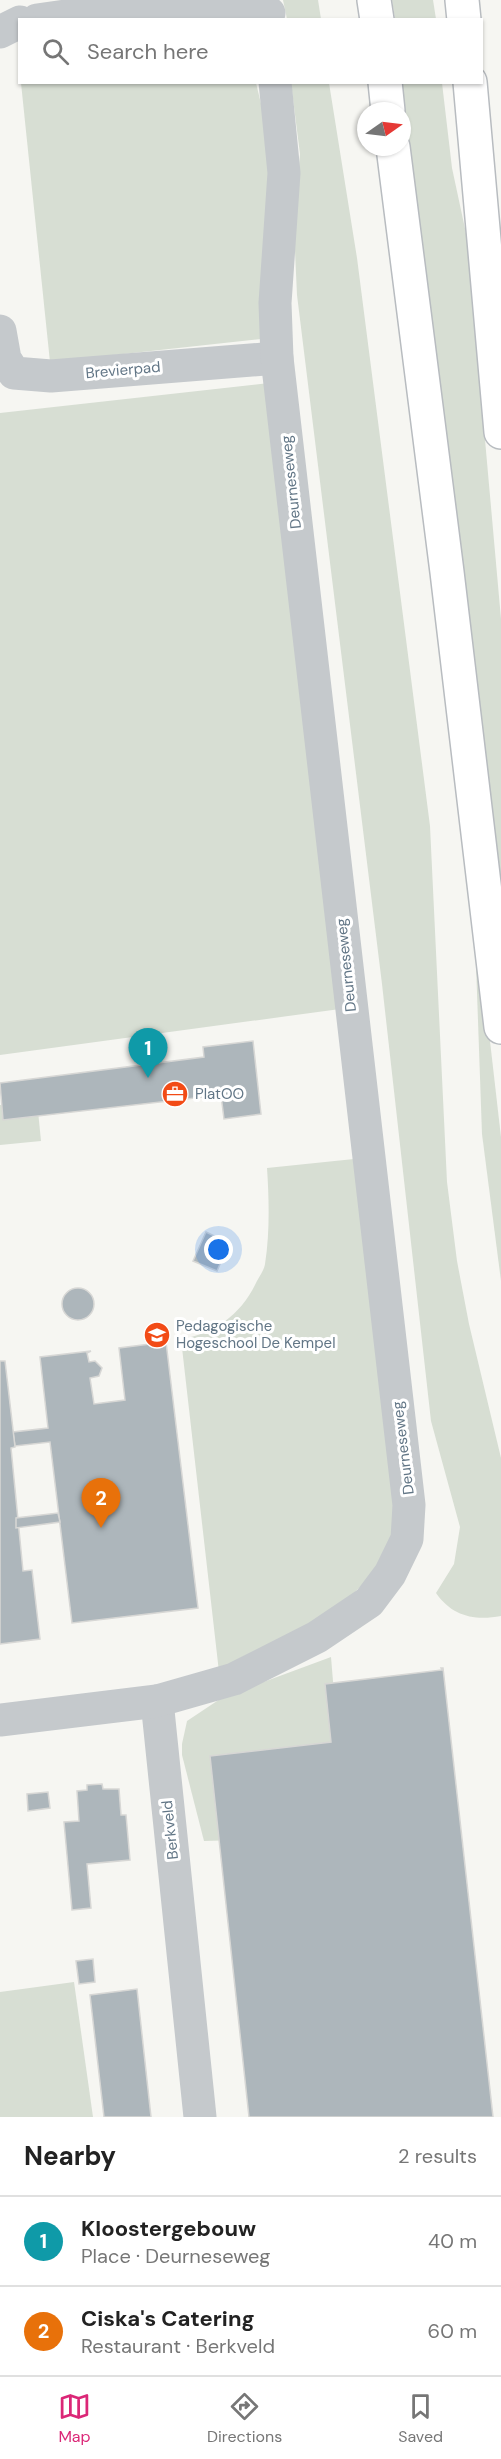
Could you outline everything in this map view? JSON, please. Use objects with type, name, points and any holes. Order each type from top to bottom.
[{"type":"main road","points":[[374,0],[376,18]]},
{"type":"main road","points":[[462,0],[464,18]]},
{"type":"main road","points":[[385,84],[387,102]]},
{"type":"main road","points":[[470,84],[501,432]]},
{"type":"main road","points":[[394,156],[449,584],[501,1027]]},
{"type":"street","points":[[51,18],[167,2],[221,2],[269,11]]},
{"type":"street","points":[[0,32],[18,23]]},
{"type":"street","name":"Deurneseweg","points":[[157,1701],[234,1679],[317,1637],[369,1602],[390,1574],[407,1539],[410,1505],[277,358],[275,303],[284,173],[275,84]]},
{"type":"street","name":"Brevierpad","points":[[0,331],[5,359],[14,372],[51,376],[277,358]]},
{"type":"street","points":[[0,1720],[157,1701]]},
{"type":"street","name":"Berkveld","points":[[157,1701],[200,2117]]},
{"type":"shaded area","points":[[283,0],[318,0],[321,18],[287,18]]},
{"type":"shaded area","points":[[392,0],[433,0],[436,18],[395,18]]},
{"type":"shaded area","points":[[21,84],[256,84],[273,153],[261,339],[50,362]]},
{"type":"shaded area","points":[[291,84],[329,84],[357,258],[430,826],[447,1182],[457,1261],[469,1324],[501,1458],[501,1616],[482,1618],[464,1615],[449,1607],[436,1593],[454,1564],[460,1527],[431,1421],[382,984],[297,295],[294,229],[300,154]]},
{"type":"shaded area","points":[[402,84],[442,84],[452,168],[467,238],[501,619],[501,879],[411,155],[411,102],[404,102]]},
{"type":"shaded area","points":[[269,383],[340,1009],[0,1055],[0,413]]},
{"type":"shaded area","points":[[476,964],[487,1015],[501,1137],[501,1281],[482,1134]]},
{"type":"shaded area","points":[[37,1101],[41,1141],[0,1145],[0,1105]]},
{"type":"shaded area","points":[[354,1159],[397,1498],[392,1537],[372,1575],[341,1606],[219,1672],[181,1339],[215,1328],[234,1314],[249,1296],[262,1272],[267,1252],[269,1203],[267,1168]]},
{"type":"shaded area","points":[[331,1657],[337,1730],[317,1838],[204,1841],[182,1755],[187,1721],[223,1697]]},
{"type":"shaded area","points":[[74,1982],[93,2117],[0,2117],[0,1992]]},
{"type":"building","points":[[253,1041],[261,1114],[224,1119],[221,1095],[3,1120],[0,1083],[204,1057],[203,1047]]},
{"type":"building","points":[[206,1232],[229,1243],[217,1271],[193,1261]]},
{"type":"building","points":[[78,1288],[90,1292],[94,1304],[90,1316],[78,1320],[66,1316],[62,1304],[66,1292]]},
{"type":"building","points":[[166,1342],[198,1608],[72,1623],[50,1442],[15,1446],[13,1432],[48,1428],[40,1357],[91,1351],[87,1353],[89,1362],[95,1361],[102,1368],[99,1376],[90,1378],[94,1404],[125,1400],[119,1348]]},
{"type":"building","points":[[0,1361],[5,1361],[15,1447],[11,1448],[23,1571],[32,1570],[40,1639],[0,1644]]},
{"type":"building","points":[[58,1513],[60,1522],[16,1528],[16,1518]]},
{"type":"building","points":[[443,1668],[493,2117],[249,2117],[210,1756],[331,1742],[325,1684],[442,1670]]},
{"type":"building","points":[[102,1784],[103,1789],[119,1789],[121,1815],[126,1815],[130,1860],[87,1864],[91,1908],[72,1910],[64,1822],[79,1821],[77,1791],[87,1790],[87,1785]]},
{"type":"building","points":[[48,1792],[50,1808],[28,1811],[27,1794]]},
{"type":"building","points":[[93,1959],[95,1982],[79,1984],[76,1961]]},
{"type":"building","points":[[137,1989],[151,2117],[104,2117],[90,1995]]},
{"type":"place","name":"Kloostergebouw","points":[[148,1078]]},
{"type":"place","name":"PlatOO","points":[[175,1094]]},
{"type":"place","name":"Pedagogische Hogeschool De Kempel","points":[[157,1335]]},
{"type":"place","name":"Ciska's Catering","points":[[101,1528]]}]
